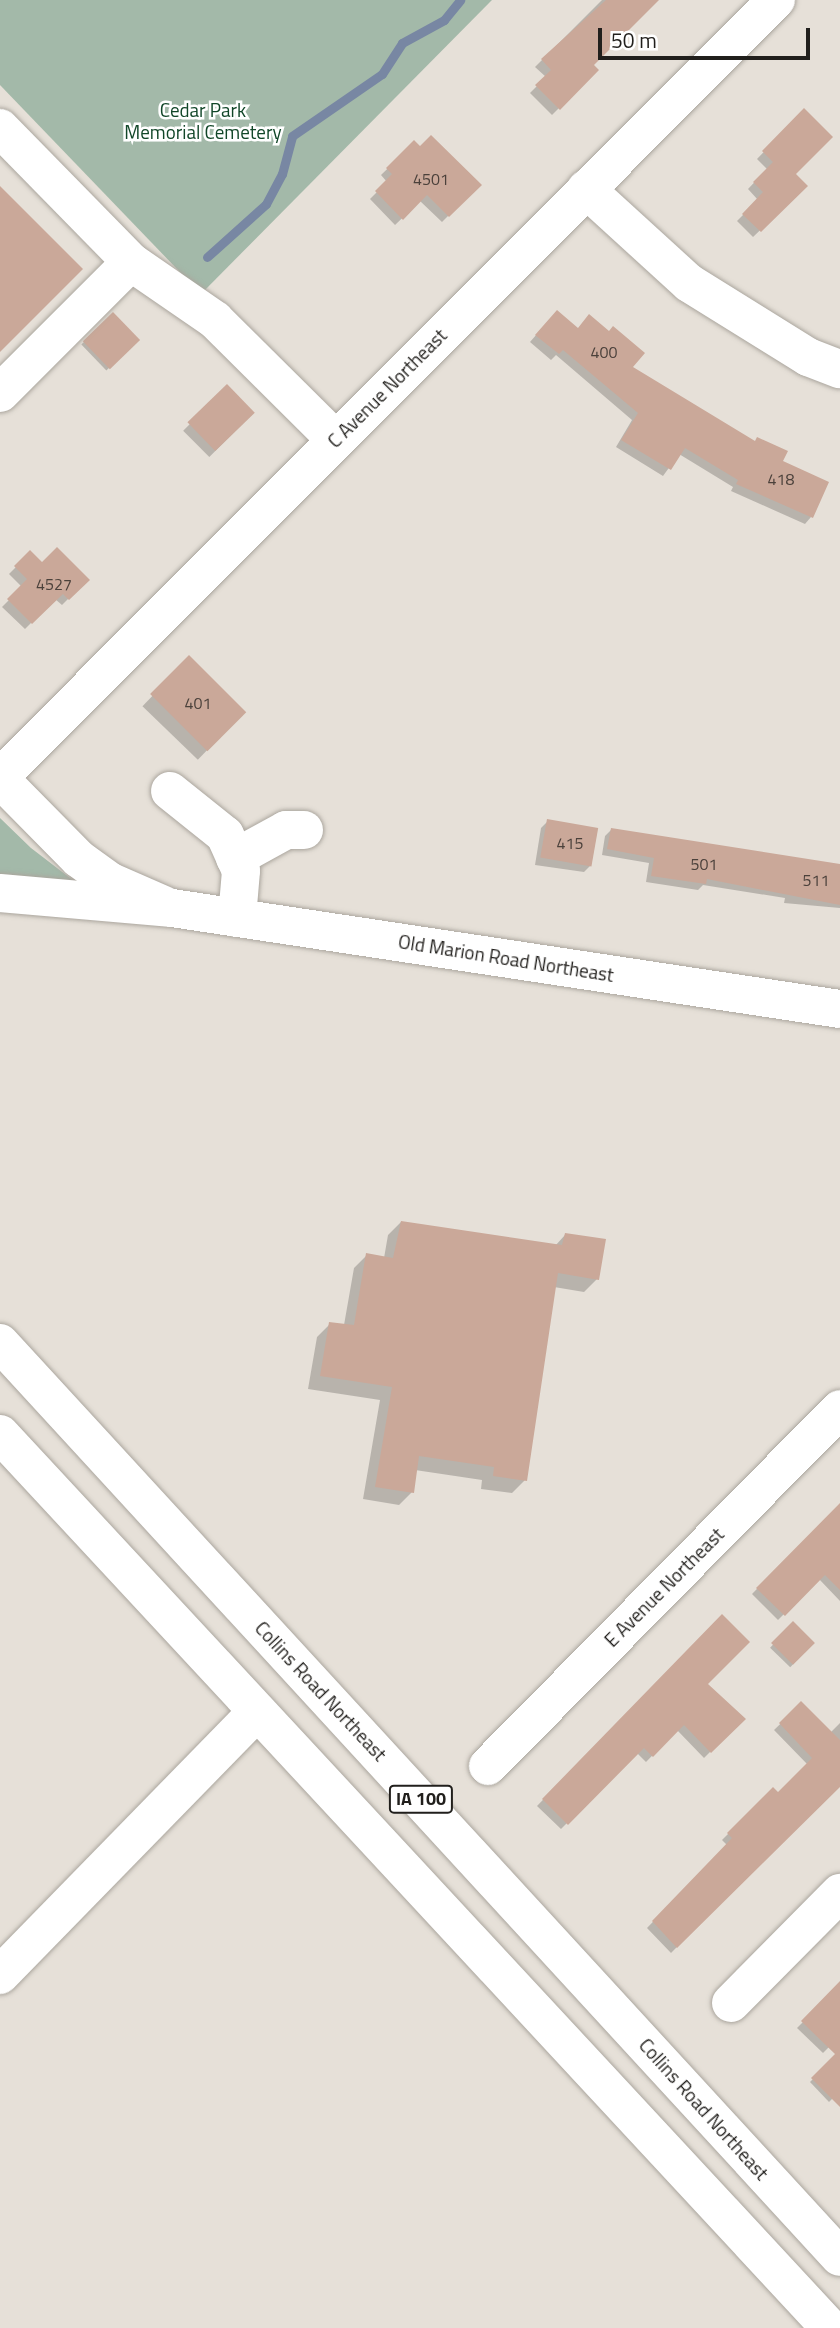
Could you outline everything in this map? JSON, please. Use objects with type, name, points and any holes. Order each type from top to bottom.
[{"type":"main road","name":"C Avenue Northeast","points":[[0,778],[771,2]]},
{"type":"main road","points":[[0,128],[131,262],[215,320],[335,439]]},
{"type":"main road","points":[[586,189],[689,284],[808,357],[840,369]]},
{"type":"main road","points":[[0,393],[131,262]]},
{"type":"main road","name":"Old Marion Road Northeast","points":[[0,778],[79,859],[111,882],[172,908]]},
{"type":"main road","points":[[170,791],[225,835],[241,871],[237,918]]},
{"type":"main road","points":[[235,858],[286,831],[304,830]]},
{"type":"main road","name":"Old Marion Road Northeast","points":[[0,893],[172,908],[840,1009]]},
{"type":"main road","name":"Collins Road Northeast","points":[[0,1343],[840,2257]]},
{"type":"main road","name":"E Avenue Northeast","points":[[488,1766],[840,1409]]},
{"type":"main road","name":"IA 100","points":[[0,1434],[830,2328]]},
{"type":"main road","points":[[0,1975],[257,1712]]},
{"type":"main road","points":[[732,2003],[840,1893]]},
{"type":"green space","name":"Cedar Park Memorial Cemetery","points":[[0,0],[492,0],[201,294],[0,85]]},
{"type":"green space","points":[[0,818],[31,848],[87,891],[0,881]]},
{"type":"building","points":[[606,0],[659,0],[594,65],[599,70],[560,110],[535,85],[551,70],[541,59]]},
{"type":"building","points":[[804,108],[833,137],[796,174],[808,186],[761,232],[742,214],[763,192],[753,182],[773,162],[762,151]]},
{"type":"building","points":[[431,135],[482,185],[449,217],[427,195],[403,220],[375,191],[392,174],[386,168],[414,140],[420,146]]},
{"type":"building","points":[[0,186],[83,269],[0,352]]},
{"type":"building","points":[[557,310],[578,328],[589,314],[609,331],[613,326],[645,353],[633,367],[755,441],[757,437],[788,451],[783,461],[829,482],[813,518],[736,484],[738,480],[685,448],[671,470],[621,440],[638,413],[563,350],[559,354],[535,335]]},
{"type":"building","points":[[113,312],[140,340],[110,369],[83,341]]},
{"type":"building","points":[[227,384],[255,413],[215,451],[187,422]]},
{"type":"building","points":[[57,547],[90,580],[69,600],[63,594],[32,624],[7,599],[27,579],[14,566],[30,550],[42,562]]},
{"type":"building","points":[[189,655],[246,712],[207,751],[150,694]]},
{"type":"building","points":[[547,819],[598,828],[591,866],[540,857]]},
{"type":"building","points":[[611,828],[840,864],[840,905],[707,879],[706,884],[651,876],[654,858],[607,849]]},
{"type":"building","points":[[401,1221],[562,1245],[565,1233],[606,1239],[599,1280],[558,1273],[527,1481],[493,1476],[494,1467],[419,1456],[414,1493],[375,1487],[392,1387],[320,1376],[329,1322],[354,1325],[366,1253],[393,1258]]},
{"type":"building","points":[[840,1503],[840,1590],[825,1575],[785,1616],[756,1588]]},
{"type":"building","points":[[722,1614],[750,1642],[708,1684],[746,1719],[711,1753],[684,1725],[653,1757],[644,1748],[568,1825],[542,1799]]},
{"type":"building","points":[[793,1621],[815,1643],[793,1665],[771,1643]]},
{"type":"building","points":[[801,1701],[840,1740],[840,1787],[677,1948],[652,1921],[732,1838],[727,1833],[773,1787],[778,1792],[812,1758],[779,1723]]},
{"type":"building","points":[[840,1981],[840,2107],[811,2078],[835,2054],[801,2021]]},
{"type":"waterway","points":[[207,257],[266,204],[282,174],[292,136],[382,74],[402,43],[444,20],[460,0]]}]
